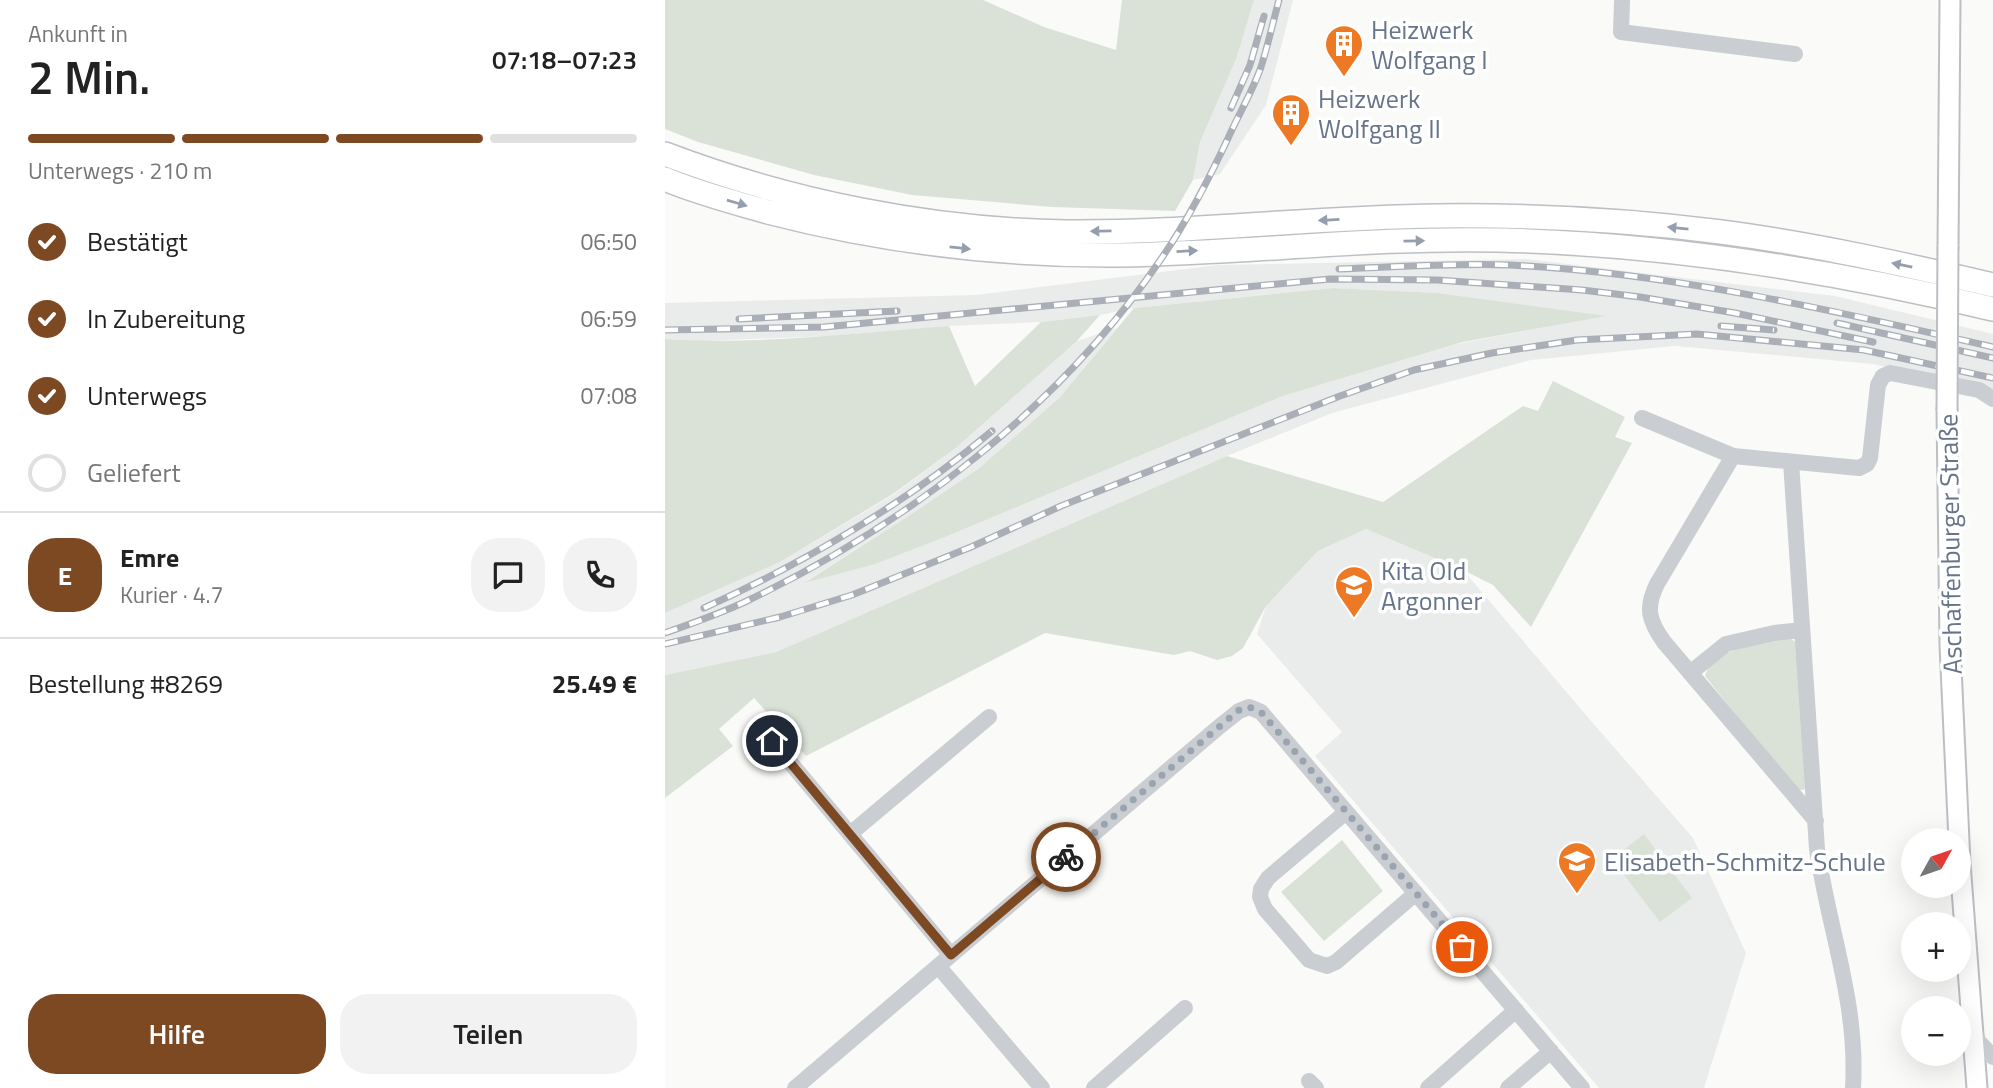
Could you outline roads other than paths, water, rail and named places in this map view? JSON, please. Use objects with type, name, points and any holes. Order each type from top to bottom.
[{"type":"highway","points":[[665,154],[737,180],[790,193],[881,213],[950,223],[1066,232],[1195,229],[1425,216],[1533,217],[1721,232],[1831,250],[1993,285]]},
{"type":"highway","points":[[665,179],[731,202],[821,226],[942,246],[1037,254],[1125,255],[1425,240],[1590,244],[1749,260],[1861,279],[1993,309]]},
{"type":"main road","name":"Aschaffenburger Straße","points":[[1950,0],[1947,410],[1951,659],[1960,863],[1977,1088]]},
{"type":"street","points":[[1617,0],[1621,33],[1795,54]]},
{"type":"street","points":[[1642,418],[1733,456],[1859,468],[1867,464],[1871,453],[1878,385],[1883,376],[1889,373],[1970,388],[1993,399]]},
{"type":"street","points":[[1733,456],[1657,584],[1649,611],[1655,629],[1816,821]]},
{"type":"street","points":[[1791,462],[1821,876],[1848,996],[1854,1061],[1853,1088]]},
{"type":"street","points":[[1690,673],[1726,644],[1774,633],[1802,630]]},
{"type":"street","points":[[796,1088],[1239,710],[1249,707],[1261,712],[1582,1088]]},
{"type":"street","points":[[850,834],[989,717]]},
{"type":"street","points":[[758,724],[951,955]]},
{"type":"street","points":[[1346,812],[1268,878],[1261,889],[1260,897],[1273,919],[1309,960],[1327,966],[1336,962],[1416,893]]},
{"type":"street","points":[[938,966],[1042,1088]]},
{"type":"street","points":[[1094,1088],[1185,1008]]},
{"type":"street","points":[[1428,1088],[1516,1010]]},
{"type":"street","points":[[1974,1030],[1978,1041],[1993,1057]]},
{"type":"street","points":[[1508,1088],[1551,1051]]},
{"type":"railway","points":[[665,633],[749,600],[808,570],[866,535],[977,456],[1077,364],[1121,313],[1161,259],[1189,214],[1258,76],[1279,0]]},
{"type":"railway","points":[[1231,108],[1250,65],[1264,16]]},
{"type":"railway","points":[[1339,269],[1510,265],[1632,276],[1753,295],[1993,347]]},
{"type":"railway","points":[[665,330],[824,327],[1330,279],[1437,280],[1582,290],[1640,297],[1735,313],[1873,342]]},
{"type":"railway","points":[[739,319],[897,311]]},
{"type":"railway","points":[[1837,323],[1993,358]]},
{"type":"railway","points":[[1721,326],[1774,330]]},
{"type":"railway","points":[[665,644],[780,617],[852,595],[971,547],[1061,506],[1340,396],[1414,370],[1492,353],[1577,340],[1697,334],[1864,350],[1993,378]]},
{"type":"railway","points":[[704,608],[817,551],[854,529],[926,482],[992,431]]},
{"type":"place","name":"Heizwerk Wolfgang I","points":[[1344,78]]},
{"type":"place","name":"Heizwerk Wolfgang II","points":[[1291,147]]},
{"type":"place","name":"Kita Old Argonner","points":[[1354,619]]},
{"type":"place","name":"Elisabeth-Schmitz-Schule","points":[[1577,895]]}]
